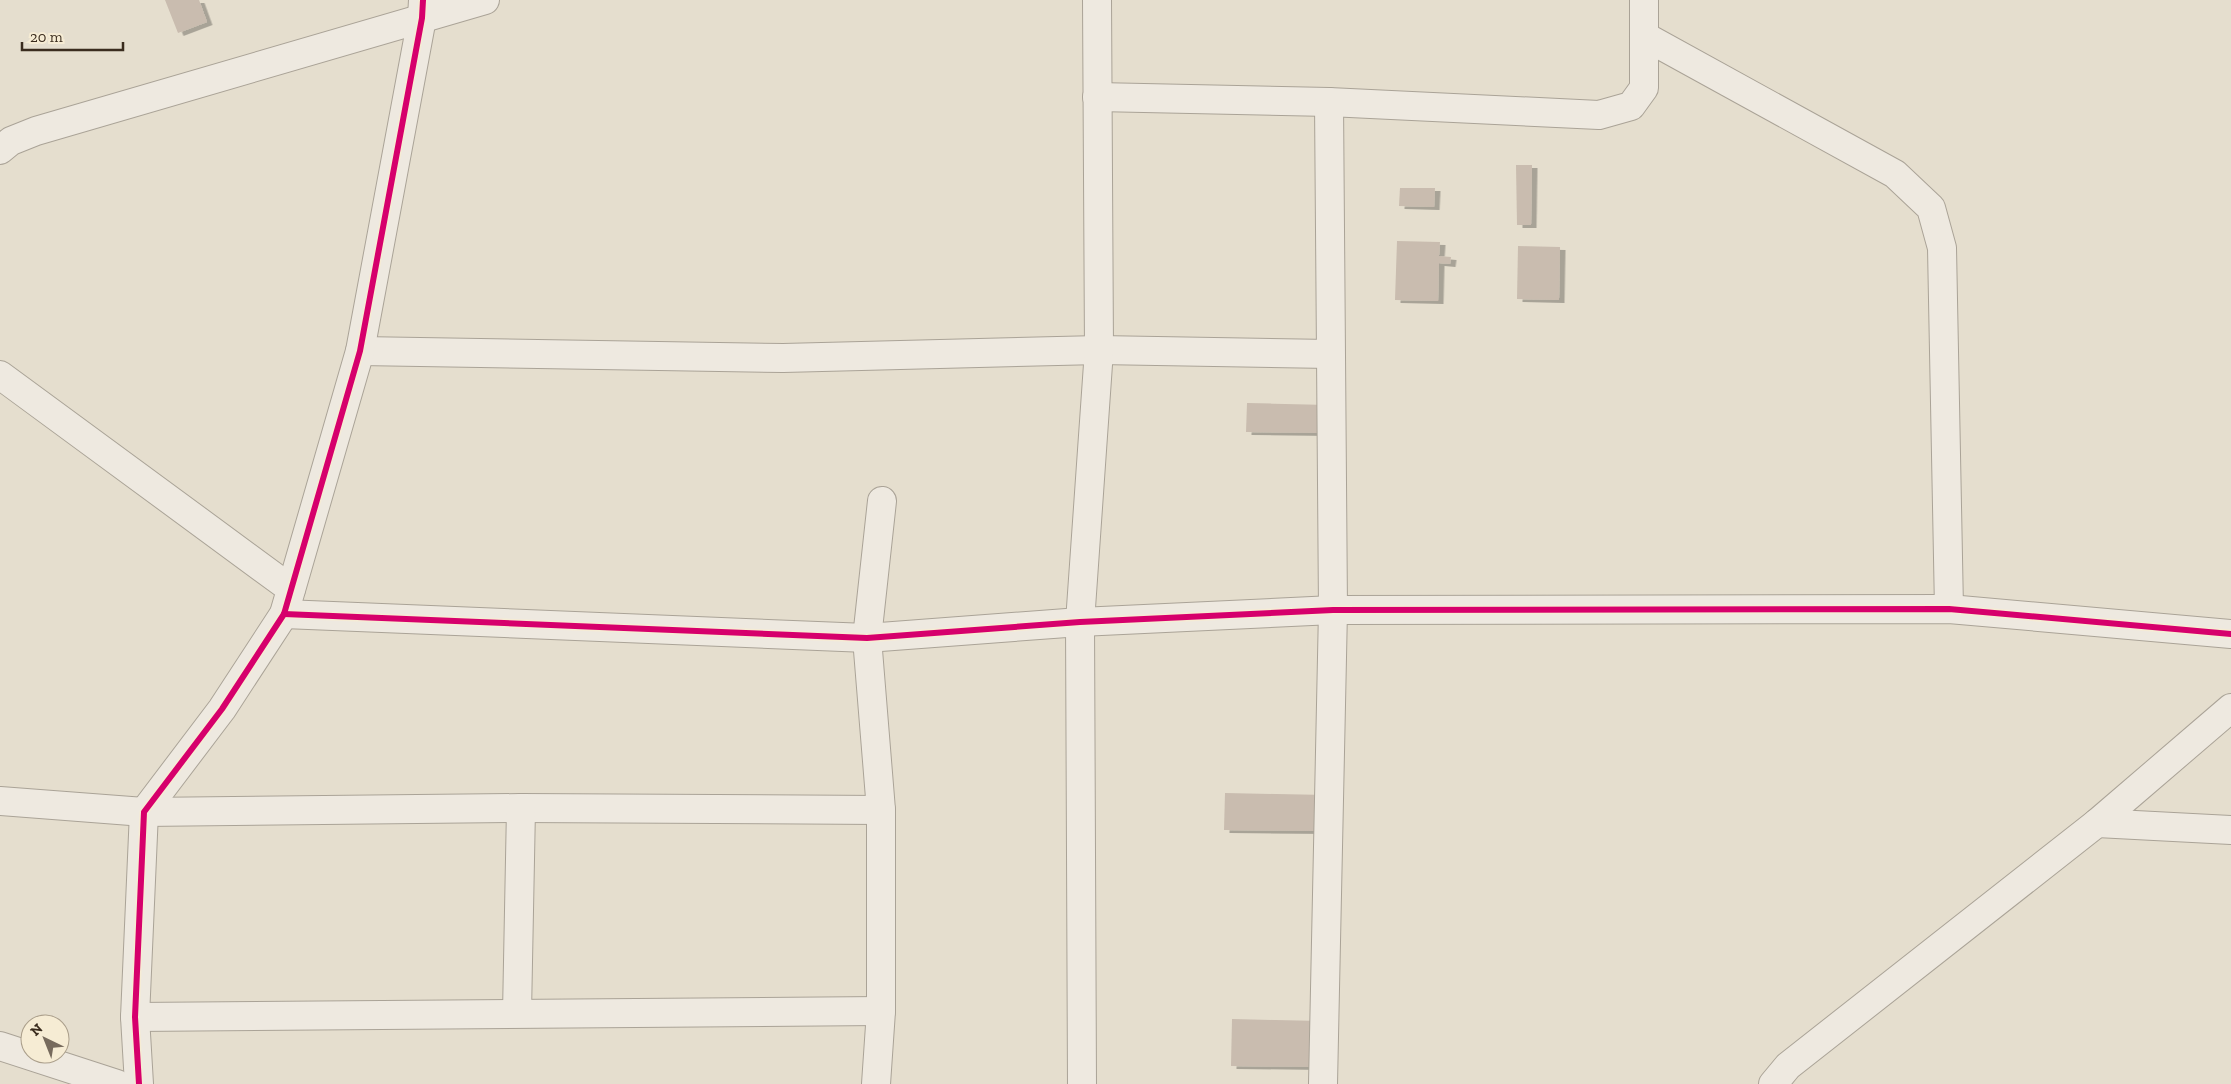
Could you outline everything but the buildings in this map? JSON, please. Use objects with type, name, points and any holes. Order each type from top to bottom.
[{"type":"street","points":[[0,150],[11,141],[36,131],[423,9],[484,0]]},
{"type":"street","points":[[1082,1084],[1080,622],[1098,350],[1097,0]]},
{"type":"street","points":[[1097,97],[1329,102],[1599,114],[1631,106],[1644,88],[1644,0]]},
{"type":"street","points":[[139,1084],[135,1017],[144,812],[222,708],[284,614],[360,351],[423,9]]},
{"type":"street","points":[[1644,36],[1895,174],[1931,208],[1942,248],[1949,609]]},
{"type":"street","points":[[1323,1084],[1333,610],[1329,102]]},
{"type":"street","points":[[360,351],[783,358],[1098,350],[1330,354]]},
{"type":"street","points":[[0,375],[291,589]]},
{"type":"street","points":[[876,1084],[881,1011],[881,810],[867,638],[882,501]]},
{"type":"street","points":[[284,614],[867,638],[1080,622],[1333,610],[1949,609],[2231,634]]},
{"type":"street","points":[[1773,1084],[1788,1066],[2096,823],[2231,708]]},
{"type":"street","points":[[0,801],[144,812],[521,808],[881,810]]},
{"type":"street","points":[[517,1013],[521,808]]},
{"type":"street","points":[[2096,823],[2231,830]]},
{"type":"street","points":[[135,1017],[881,1011]]},
{"type":"street","points":[[0,1046],[117,1084]]},
{"type":"cycle path","points":[[139,1084],[135,1017],[144,812],[222,709],[284,614],[360,351],[422,18],[423,0]]},
{"type":"cycle path","points":[[284,614],[867,638],[1080,622],[1333,610],[1949,609],[2231,634]]}]
